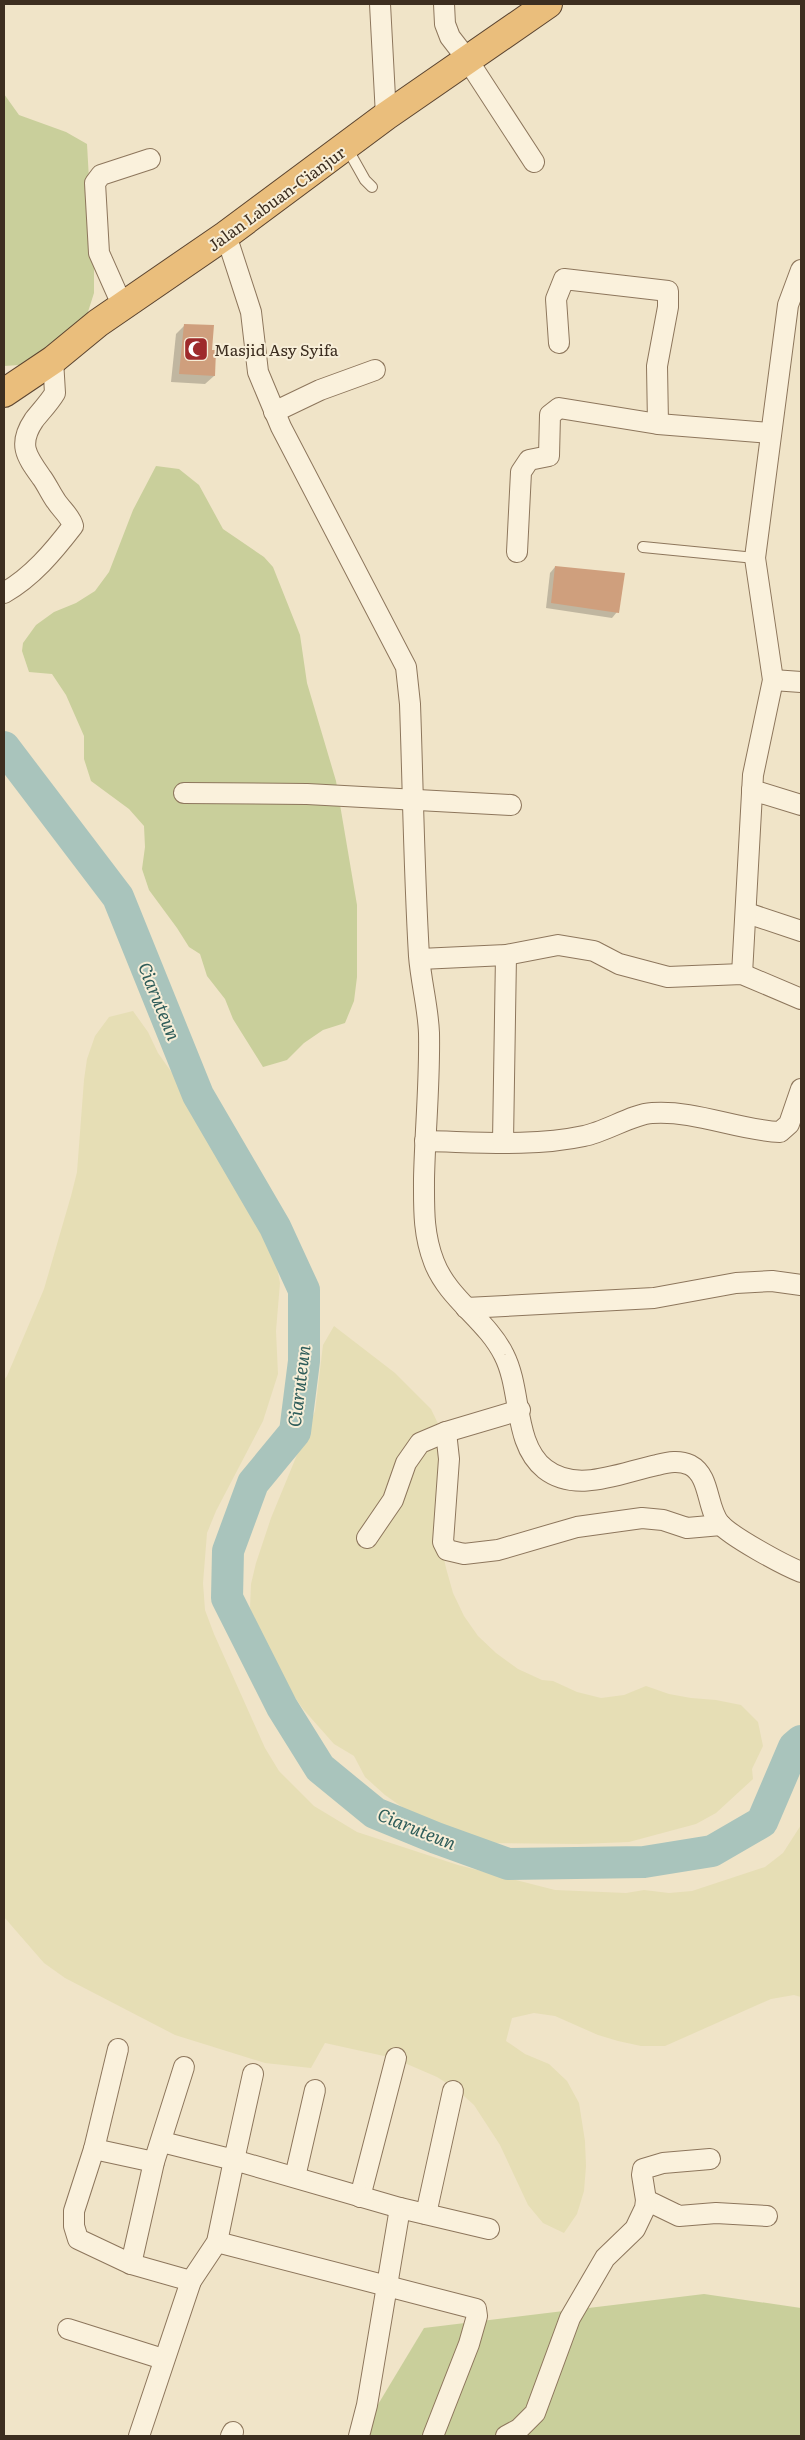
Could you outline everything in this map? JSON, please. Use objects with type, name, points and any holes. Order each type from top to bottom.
[{"type":"highway","name":"Jalan Labuan-Cianjur","points":[[4,393],[53,360],[98,323],[226,235],[386,116],[548,4]]},
{"type":"street","points":[[380,4],[386,116]]},
{"type":"street","points":[[444,4],[445,24],[450,37],[467,59],[534,162]]},
{"type":"street","points":[[122,308],[99,253],[96,183],[101,175],[150,159]]},
{"type":"street","points":[[226,235],[251,312],[258,372],[274,412],[406,667],[410,704],[420,959],[429,1032],[424,1228],[434,1263],[453,1295],[504,1354],[515,1387],[523,1433],[530,1454],[544,1468],[570,1482],[583,1481],[674,1461],[693,1466],[703,1481],[714,1514],[721,1525],[783,1565],[801,1572]]},
{"type":"street","points":[[742,974],[747,913],[753,775],[773,680],[755,558],[788,305],[801,270]]},
{"type":"street","points":[[559,342],[556,299],[564,280],[668,291],[668,306],[657,366],[658,424]]},
{"type":"street","points":[[4,593],[16,586],[50,555],[73,526],[72,520],[29,462],[24,447],[26,437],[34,421],[55,393],[53,360]]},
{"type":"street","points":[[274,412],[320,390],[375,370]]},
{"type":"street","points":[[517,552],[521,472],[529,460],[549,456],[550,415],[559,408],[658,424],[772,433]]},
{"type":"street","points":[[773,680],[801,682]]},
{"type":"street","points":[[752,790],[801,805]]},
{"type":"street","points":[[184,793],[413,798],[510,805]]},
{"type":"street","points":[[747,913],[801,931]]},
{"type":"street","points":[[420,959],[506,955],[558,945],[594,951],[620,964],[668,977],[742,974],[801,999]]},
{"type":"street","points":[[503,1142],[506,955]]},
{"type":"street","points":[[425,1141],[503,1142],[585,1136],[650,1113],[674,1114],[757,1131],[780,1132],[789,1124],[801,1089]]},
{"type":"street","points":[[466,1308],[654,1298],[736,1283],[772,1281],[801,1285]]},
{"type":"street","points":[[368,1538],[393,1500],[406,1463],[420,1442],[446,1432],[520,1410]]},
{"type":"street","points":[[446,1432],[449,1459],[443,1542],[448,1550],[464,1554],[498,1550],[577,1527],[642,1518],[663,1520],[687,1528],[721,1525]]},
{"type":"street","points":[[118,2049],[94,2149],[74,2211],[76,2234],[82,2242],[131,2264],[191,2281]]},
{"type":"street","points":[[360,2197],[396,2058]]},
{"type":"street","points":[[131,2264],[154,2162],[162,2142],[184,2067]]},
{"type":"street","points":[[138,2436],[191,2281],[217,2242],[254,2074]]},
{"type":"street","points":[[294,2177],[315,2090]]},
{"type":"street","points":[[426,2214],[453,2091]]},
{"type":"street","points":[[162,2142],[234,2160],[400,2208],[488,2229]]},
{"type":"street","points":[[94,2149],[154,2162]]},
{"type":"street","points":[[506,2436],[519,2429],[535,2413],[570,2318],[605,2258],[635,2230],[645,2208],[643,2168],[710,2159]]},
{"type":"street","points":[[646,2200],[679,2216],[716,2213],[767,2216]]},
{"type":"street","points":[[359,2436],[368,2405],[400,2208]]},
{"type":"street","points":[[217,2242],[387,2288],[476,2309],[477,2316],[469,2344],[433,2436]]},
{"type":"street","points":[[68,2329],[163,2359]]},
{"type":"lane","points":[[346,147],[365,180],[372,187]]},
{"type":"lane","points":[[643,547],[755,558]]},
{"type":"shaded area","points":[[133,1011],[148,1032],[158,1053],[237,1165],[259,1210],[275,1257],[280,1283],[276,1331],[278,1374],[263,1421],[216,1511],[207,1533],[203,1583],[205,1610],[214,1634],[265,1748],[279,1771],[314,1806],[357,1832],[458,1865],[555,1890],[626,1893],[644,1890],[669,1893],[692,1891],[765,1867],[783,1853],[801,1825],[801,1997],[794,1995],[771,1999],[665,2046],[641,2046],[618,2041],[598,2035],[555,2016],[534,2013],[512,2018],[506,2041],[525,2054],[549,2064],[567,2081],[579,2103],[585,2141],[584,2191],[577,2214],[564,2233],[543,2223],[528,2205],[500,2145],[474,2105],[456,2089],[437,2077],[393,2058],[325,2043],[311,2068],[265,2063],[175,2035],[65,1978],[44,1963],[4,1917],[4,1380],[44,1289],[71,1196],[77,1172],[87,1059],[95,1036],[109,1017]]},
{"type":"shaded area","points":[[334,1326],[395,1373],[431,1409],[442,1432],[438,1532],[446,1568],[453,1593],[464,1616],[478,1636],[496,1653],[518,1669],[542,1680],[553,1681],[577,1692],[601,1698],[624,1695],[646,1686],[669,1694],[741,1705],[758,1722],[763,1746],[752,1769],[753,1779],[716,1813],[696,1824],[629,1842],[580,1844],[488,1843],[464,1839],[422,1821],[385,1795],[365,1777],[354,1756],[334,1744],[303,1709],[278,1673],[256,1632],[250,1608],[251,1584],[271,1518],[315,1411],[323,1345]]},
{"type":"green space","points":[[4,94],[19,115],[66,132],[87,144],[94,293],[87,315],[36,364],[4,366]]},
{"type":"green space","points":[[156,466],[179,469],[199,485],[223,529],[264,557],[273,567],[300,635],[307,683],[336,781],[357,905],[357,977],[354,1001],[345,1023],[323,1030],[304,1043],[287,1060],[263,1067],[233,1019],[225,999],[207,976],[200,954],[189,947],[149,890],[142,869],[145,847],[144,826],[129,809],[91,781],[84,759],[84,736],[66,695],[52,674],[29,672],[22,651],[23,643],[36,625],[54,612],[76,603],[95,591],[109,572],[133,510]]},
{"type":"green space","points":[[704,2294],[801,2308],[801,2436],[359,2436],[424,2328]]},
{"type":"building","name":"Masjid Asy Syifa","points":[[184,324],[214,325],[212,350],[216,350],[215,376],[179,374]]},
{"type":"building","points":[[555,566],[625,573],[619,613],[551,603]]},
{"type":"waterway","name":"Ciaruteun","points":[[4,747],[118,897],[198,1095],[275,1227],[304,1290],[304,1361],[295,1432],[253,1483],[228,1551],[227,1598],[282,1707],[320,1768],[375,1813],[436,1838],[508,1864],[644,1862],[712,1851],[762,1822],[794,1747],[801,1741]]},
{"type":"place","name":"Masjid Asy Syifa","points":[[196,349]]}]
